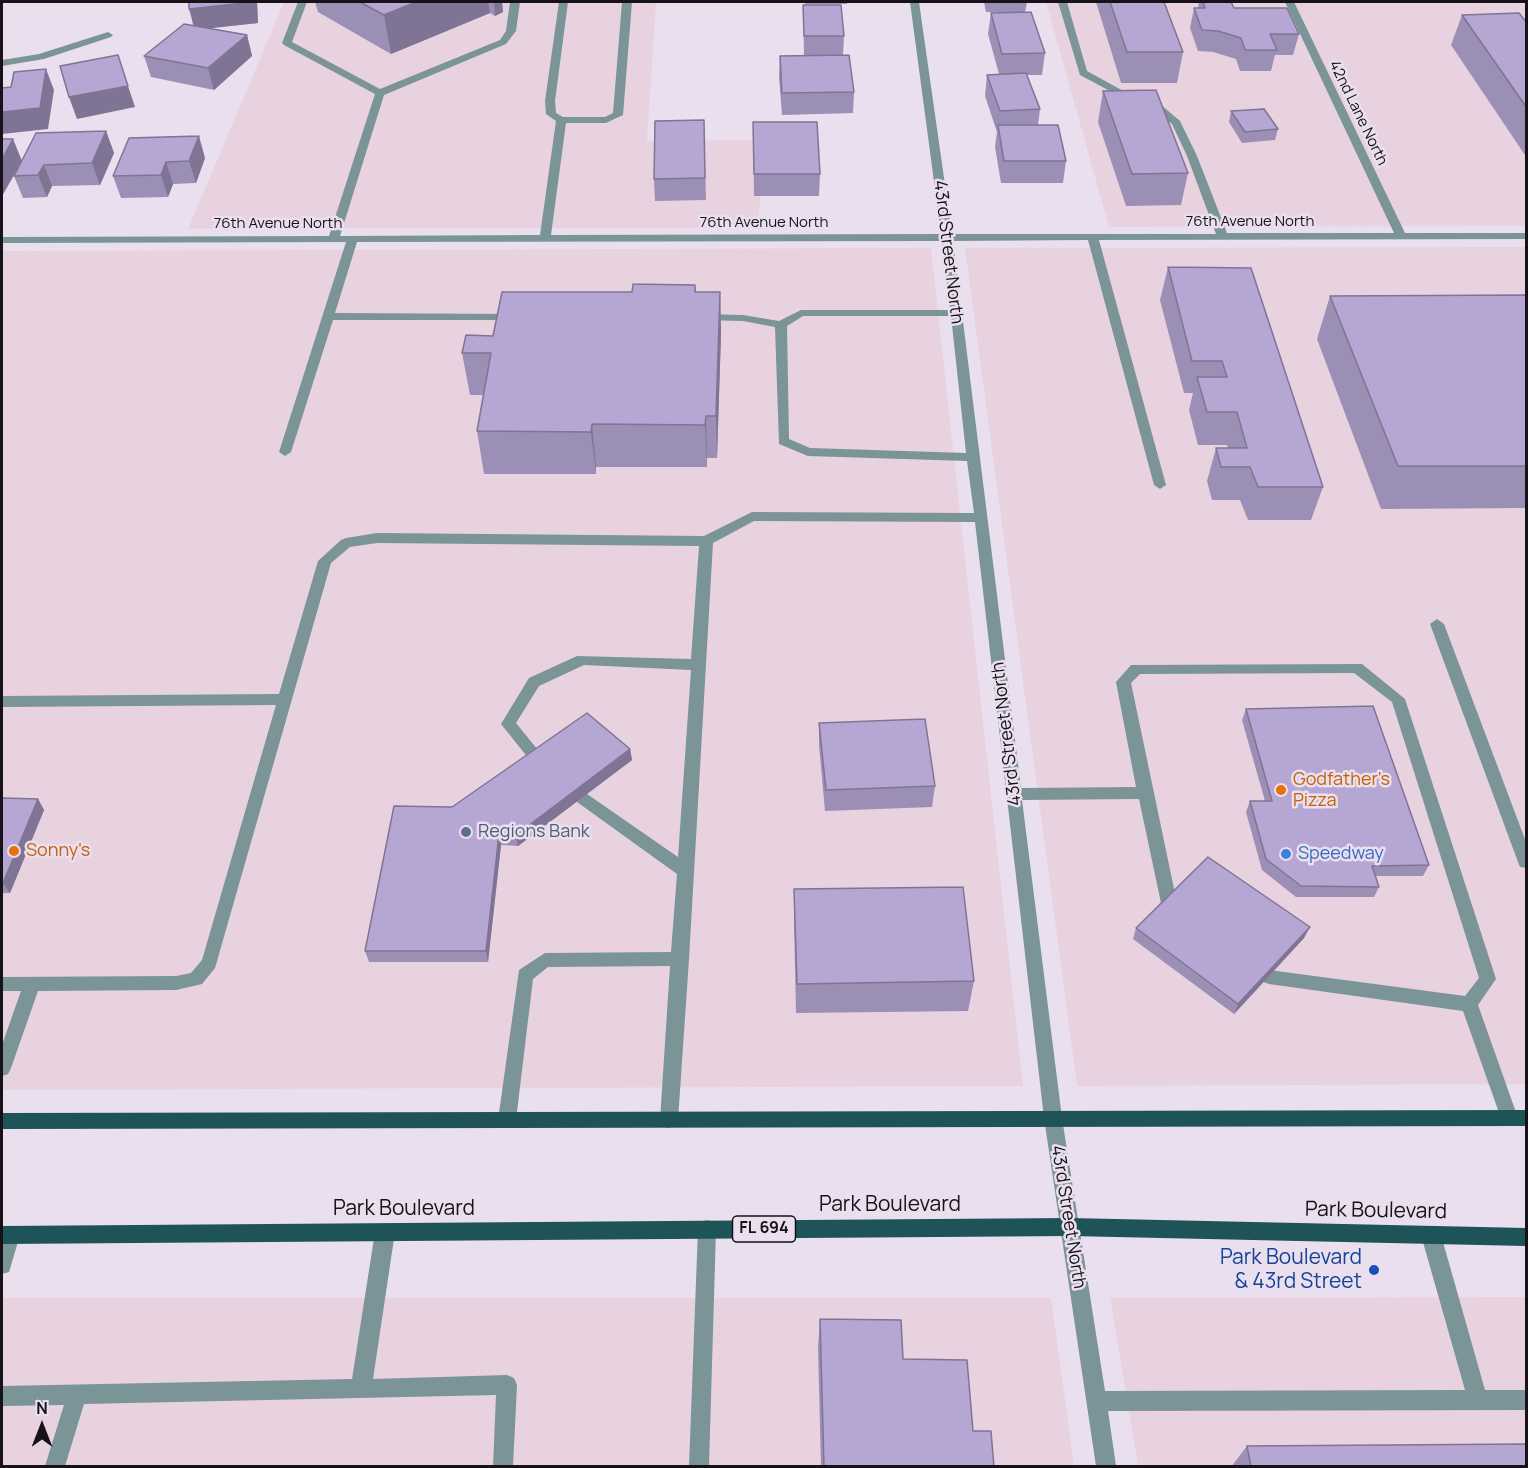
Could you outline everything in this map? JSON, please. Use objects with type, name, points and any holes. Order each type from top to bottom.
[{"type":"main road","points":[[2,1121],[1518,1118]]},
{"type":"main road","name":"Park Boulevard","points":[[6,1235],[1070,1227],[1527,1237]]},
{"type":"street","points":[[302,2],[287,43],[380,93]]},
{"type":"street","points":[[333,239],[380,93],[503,42],[511,31],[515,2]]},
{"type":"street","points":[[563,2],[550,101],[551,114],[561,120],[606,120],[618,115],[627,2]]},
{"type":"street","name":"43rd Street North","points":[[914,2],[947,238],[1053,1118],[1107,1467]]},
{"type":"street","points":[[1062,2],[1083,73],[1124,95],[1156,106],[1176,123],[1192,156],[1223,237]]},
{"type":"street","name":"42nd Lane North","points":[[1289,2],[1401,237]]},
{"type":"street","points":[[2,63],[40,57],[108,35]]},
{"type":"street","points":[[545,238],[561,120]]},
{"type":"street","name":"76th Avenue North","points":[[2,240],[1527,236]]},
{"type":"street","points":[[1093,237],[1160,485]]},
{"type":"street","points":[[285,452],[353,239]]},
{"type":"street","points":[[684,317],[743,318],[782,325],[801,313],[956,313]]},
{"type":"street","points":[[329,316],[530,317]]},
{"type":"street","points":[[782,325],[783,441],[808,452],[973,457]]},
{"type":"street","points":[[2,984],[176,983],[196,979],[209,963],[325,561],[346,543],[377,537],[706,541],[752,516],[981,518]]},
{"type":"street","points":[[669,1120],[706,541]]},
{"type":"street","points":[[1437,624],[1527,862]]},
{"type":"street","points":[[538,760],[508,724],[534,682],[582,660],[698,665]]},
{"type":"street","points":[[1169,903],[1123,682],[1136,669],[1356,668],[1398,699],[1488,979],[1468,1004]]},
{"type":"street","points":[[2,701],[285,699]]},
{"type":"street","points":[[1014,794],[1145,793]]},
{"type":"street","points":[[582,798],[685,871]]},
{"type":"street","points":[[507,1120],[525,975],[545,960],[681,959]]},
{"type":"street","points":[[1269,976],[1468,1004]]},
{"type":"street","points":[[2,1068],[32,984]]},
{"type":"street","points":[[1468,1004],[1518,1118]]},
{"type":"street","points":[[699,1467],[707,1229]]},
{"type":"street","points":[[361,1389],[385,1232]]},
{"type":"street","points":[[2,1265],[6,1235]]},
{"type":"street","points":[[1431,1235],[1478,1400]]},
{"type":"street","points":[[2,1396],[507,1385],[503,1467]]},
{"type":"street","points":[[55,1467],[77,1394]]},
{"type":"street","points":[[1096,1401],[1527,1400]]},
{"type":"shaded area","points":[[284,2],[656,2],[647,141],[768,140],[757,228],[188,229]]},
{"type":"shaded area","points":[[1046,2],[1526,2],[1526,226],[1109,227]]},
{"type":"shaded area","points":[[1526,247],[1526,1084],[1077,1086],[965,248]]},
{"type":"shaded area","points":[[931,248],[1023,1086],[2,1090],[2,251]]},
{"type":"shaded area","points":[[1526,1297],[1526,1466],[1138,1466],[1110,1298]]},
{"type":"shaded area","points":[[2,1298],[1051,1298],[1074,1466],[2,1466]]},
{"type":"building","points":[[189,2],[253,2],[189,9]]},
{"type":"building","points":[[360,2],[416,2],[384,15]]},
{"type":"building","points":[[1110,2],[1164,2],[1183,52],[1127,52]]},
{"type":"building","points":[[1203,2],[1231,2],[1234,8],[1287,8],[1299,34],[1270,34],[1277,50],[1245,50],[1241,38],[1218,31],[1202,30],[1194,8],[1205,8]]},
{"type":"building","points":[[803,5],[841,5],[844,36],[804,36]]},
{"type":"building","points":[[1031,12],[1045,53],[1002,54],[991,13]]},
{"type":"building","points":[[1519,13],[1527,23],[1527,108],[1462,15]]},
{"type":"building","points":[[184,24],[247,35],[208,68],[144,56]]},
{"type":"building","points":[[118,55],[128,86],[69,97],[60,66]]},
{"type":"building","points":[[849,55],[854,92],[782,93],[780,56]]},
{"type":"building","points":[[46,69],[40,108],[2,112],[2,88],[11,87],[14,72]]},
{"type":"building","points":[[1026,73],[1040,109],[1000,111],[987,75]]},
{"type":"building","points":[[1156,90],[1188,173],[1132,174],[1103,91]]},
{"type":"building","points":[[1264,109],[1278,129],[1245,132],[1231,111]]},
{"type":"building","points":[[704,120],[705,178],[654,179],[655,121]]},
{"type":"building","points":[[753,122],[817,122],[820,174],[754,174]]},
{"type":"building","points":[[998,125],[1058,125],[1066,161],[1004,161]]},
{"type":"building","points":[[106,131],[92,163],[44,165],[38,175],[14,176],[36,133]]},
{"type":"building","points":[[199,136],[189,161],[166,162],[161,175],[113,176],[129,138]]},
{"type":"building","points":[[2,139],[13,139],[2,159]]},
{"type":"building","points":[[1168,267],[1251,268],[1323,487],[1258,487],[1250,467],[1221,467],[1216,448],[1247,448],[1237,412],[1207,412],[1197,377],[1227,377],[1222,361],[1192,361]]},
{"type":"building","points":[[633,284],[695,285],[695,292],[720,292],[716,416],[706,416],[705,425],[592,424],[591,432],[477,431],[491,353],[462,353],[466,335],[493,336],[502,292],[632,292]]},
{"type":"building","points":[[1527,295],[1527,466],[1398,466],[1330,296]]},
{"type":"building","points":[[1373,706],[1429,865],[1372,866],[1379,887],[1301,886],[1266,859],[1250,801],[1272,801],[1246,709]]},
{"type":"building","name":"Regions Bank","points":[[587,713],[630,749],[516,835],[499,834],[486,951],[365,951],[394,806],[452,807]]},
{"type":"building","points":[[925,719],[935,786],[826,790],[819,723]]},
{"type":"building","points":[[2,798],[38,799],[3,883],[2,883]]},
{"type":"building","points":[[1208,857],[1310,927],[1238,1004],[1136,928]]},
{"type":"building","points":[[963,887],[974,981],[797,984],[794,889]]},
{"type":"building","points":[[820,1319],[901,1320],[903,1359],[967,1360],[973,1431],[991,1431],[994,1467],[824,1467]]},
{"type":"building","points":[[1527,1444],[1527,1467],[1251,1467],[1247,1446]]},
{"type":"place","name":"Godfather's Pizza","points":[[1281,790]]},
{"type":"place","name":"Regions Bank","points":[[466,832]]},
{"type":"place","name":"Sonny's","points":[[14,851]]},
{"type":"place","name":"Speedway","points":[[1286,854]]},
{"type":"place","name":"Park Boulevard & 43rd Street","points":[[1374,1270]]}]
